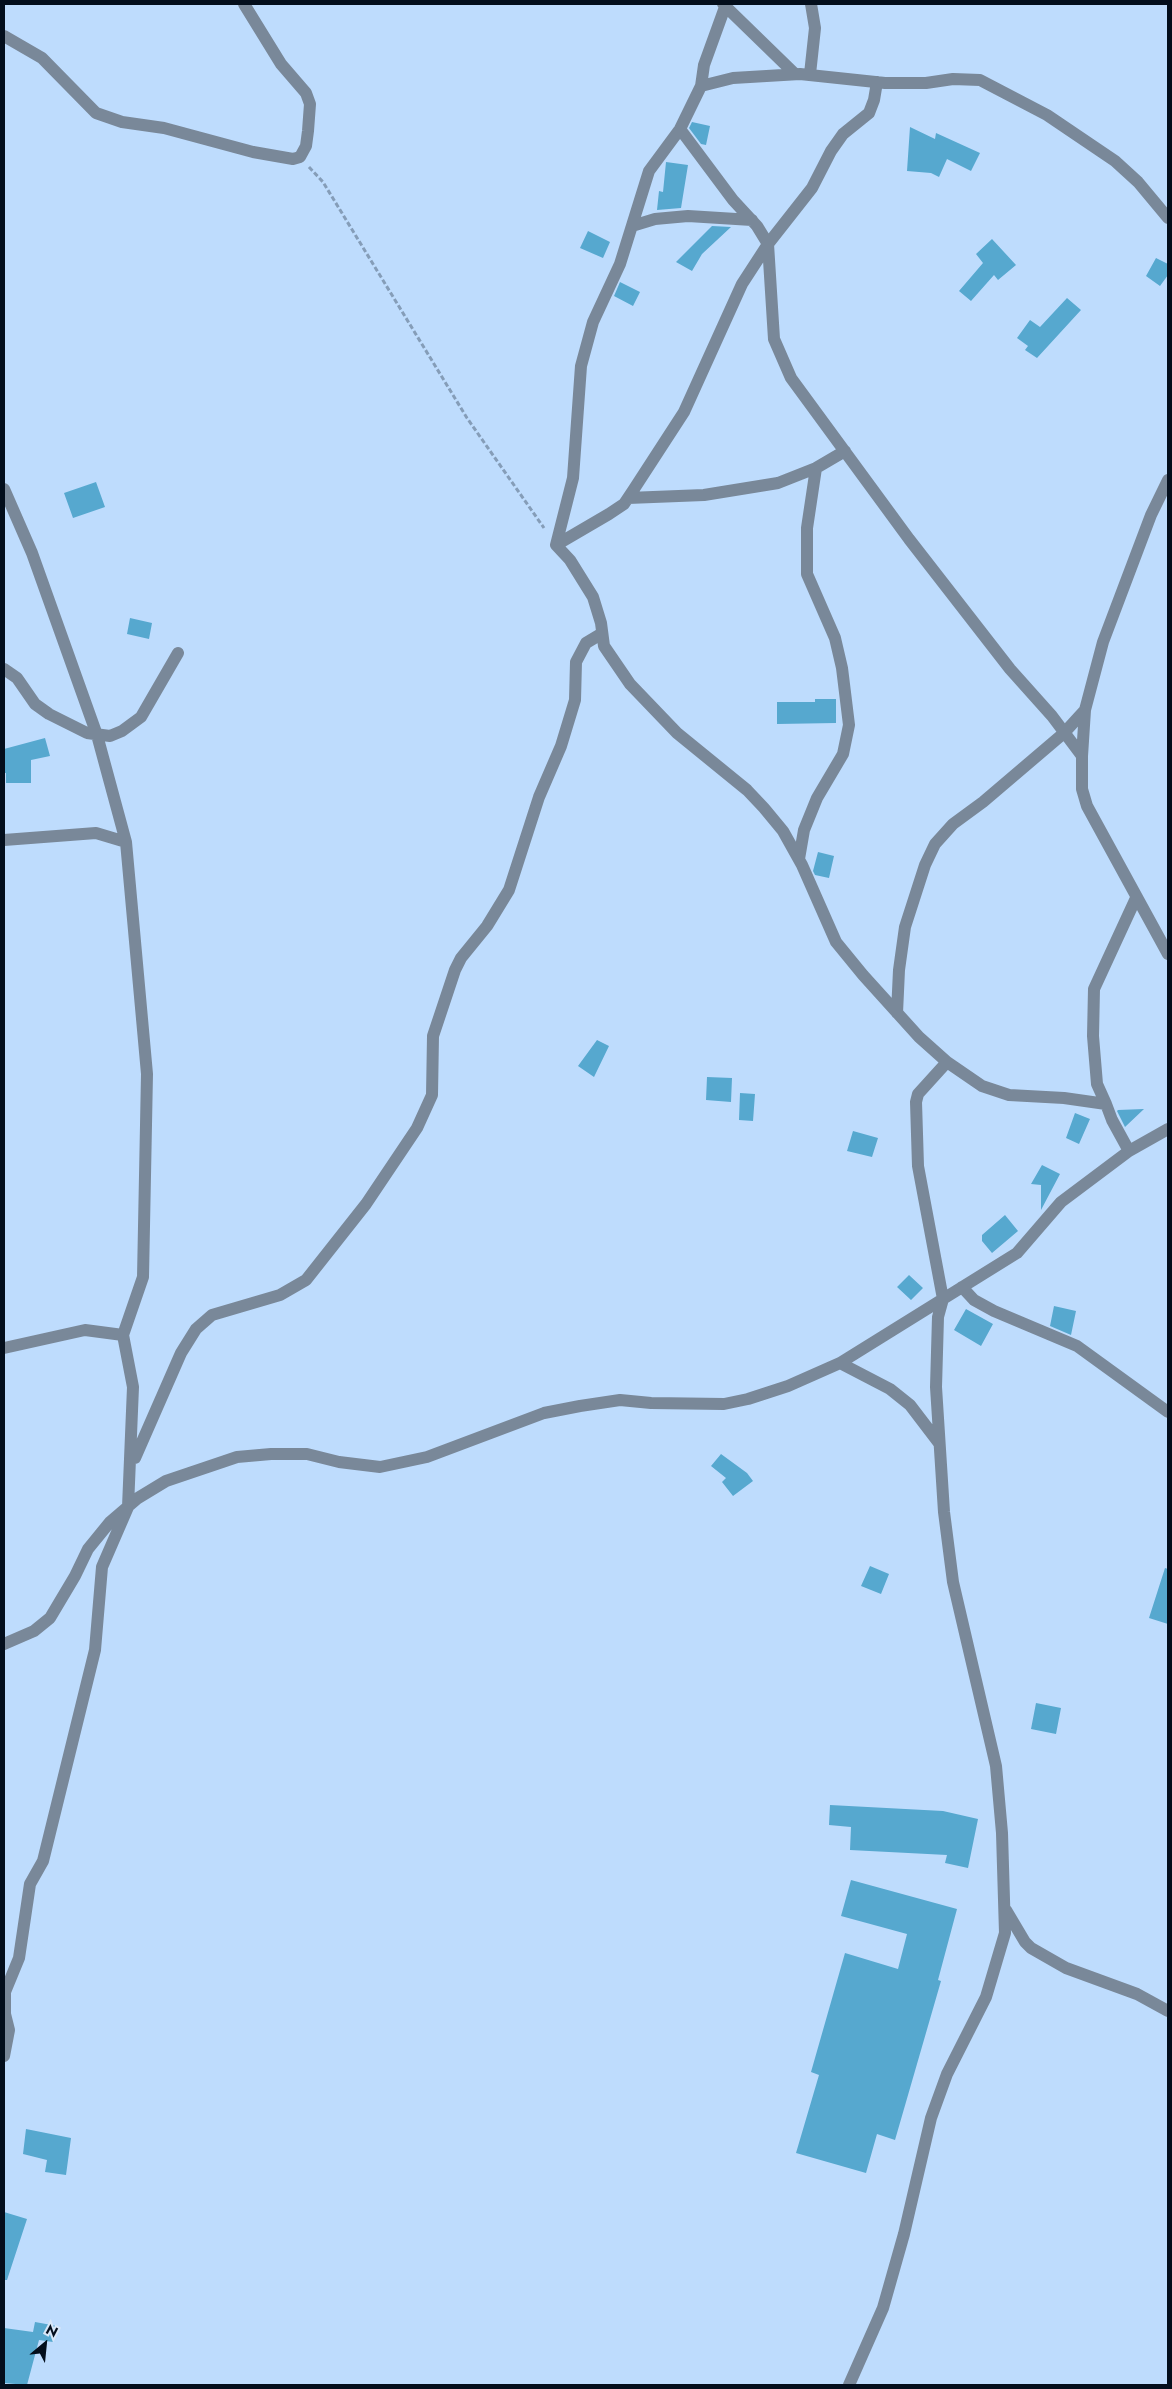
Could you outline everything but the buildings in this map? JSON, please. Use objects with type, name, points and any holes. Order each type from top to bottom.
[{"type":"street","points":[[4,36],[42,58],[96,113],[122,122],[164,128],[252,152],[293,159],[300,156],[306,146],[310,104],[306,93],[281,64],[244,4]]},
{"type":"street","points":[[810,74],[815,28],[811,4]]},
{"type":"street","points":[[556,545],[573,478],[582,366],[593,322],[620,264],[649,171],[680,129],[701,86],[704,65],[724,5],[796,74]]},
{"type":"street","points":[[701,86],[733,78],[796,74],[877,82],[926,83],[953,79],[980,80],[1047,115],[1115,161],[1138,182],[1168,218]]},
{"type":"street","points":[[556,545],[609,514],[628,498],[684,412],[742,284],[768,244],[812,188],[831,151],[843,134],[869,113],[874,100],[877,82]]},
{"type":"street","points":[[680,129],[733,200],[752,220],[768,244],[774,339],[791,378],[909,540],[974,624],[1082,756]]},
{"type":"street","points":[[632,226],[655,219],[688,216],[752,220]]},
{"type":"street","points":[[628,498],[704,495],[778,483],[816,468],[845,451]]},
{"type":"street","points":[[798,858],[804,830],[817,798],[843,754],[849,725],[842,668],[835,638],[808,574],[807,528],[816,468]]},
{"type":"street","points":[[1168,480],[1151,514],[1103,642],[1085,710],[1082,756],[1082,789],[1088,806],[1136,898],[1168,954]]},
{"type":"street","points":[[4,489],[32,553],[97,735],[126,842],[147,1074],[143,1277],[123,1334],[132,1387],[128,1506],[102,1567],[95,1650],[43,1861],[30,1884],[19,1958],[4,1992],[5,2014],[9,2030],[4,2056]]},
{"type":"street","points":[[556,545],[570,560],[593,597],[601,623],[604,646],[633,689],[677,733],[747,790],[783,831],[798,858],[836,942],[919,1037],[948,1062],[982,1086],[1009,1095],[1106,1104]]},
{"type":"street","points":[[130,1473],[144,1432],[190,1336],[212,1315],[280,1295],[306,1280],[366,1204],[417,1128],[432,1095],[433,1036],[455,970],[461,958],[487,926],[509,890],[538,796],[561,746],[576,700],[576,662],[586,643],[601,634]]},
{"type":"street","points":[[4,669],[17,678],[35,704],[49,714],[87,733],[110,736],[122,731],[141,717],[178,653]]},
{"type":"street","points":[[897,1013],[899,970],[905,927],[925,865],[935,844],[953,824],[983,802],[1064,733],[1085,710]]},
{"type":"street","points":[[4,840],[96,833],[126,842]]},
{"type":"street","points":[[1130,1151],[1112,1120],[1097,1084],[1093,1036],[1094,989],[1136,898]]},
{"type":"street","points":[[849,2385],[883,2308],[904,2234],[931,2118],[948,2074],[986,1998],[1005,1932],[1002,1833],[996,1766],[973,1678],[953,1582],[939,1443],[936,1387],[938,1317],[943,1299],[918,1166],[916,1102],[920,1090],[948,1062]]},
{"type":"street","points":[[4,1644],[34,1631],[50,1618],[75,1576],[88,1549],[110,1522],[128,1506],[166,1481],[237,1457],[307,1454],[340,1462],[380,1467],[427,1458],[544,1413],[620,1400],[651,1403],[724,1404],[748,1399],[788,1386],[840,1363],[1017,1253],[1061,1202],[1130,1151],[1168,1129]]},
{"type":"street","points":[[962,1287],[974,1300],[994,1311],[1046,1335],[1077,1346],[1168,1412]]},
{"type":"street","points":[[4,1348],[85,1330],[123,1334]]},
{"type":"street","points":[[840,1363],[890,1389],[910,1405],[939,1443]]},
{"type":"street","points":[[1005,1908],[1020,1935],[1031,1948],[1066,1968],[1137,1994],[1168,2011]]},
{"type":"path","points":[[300,156],[323,182],[467,418],[556,545]]}]
